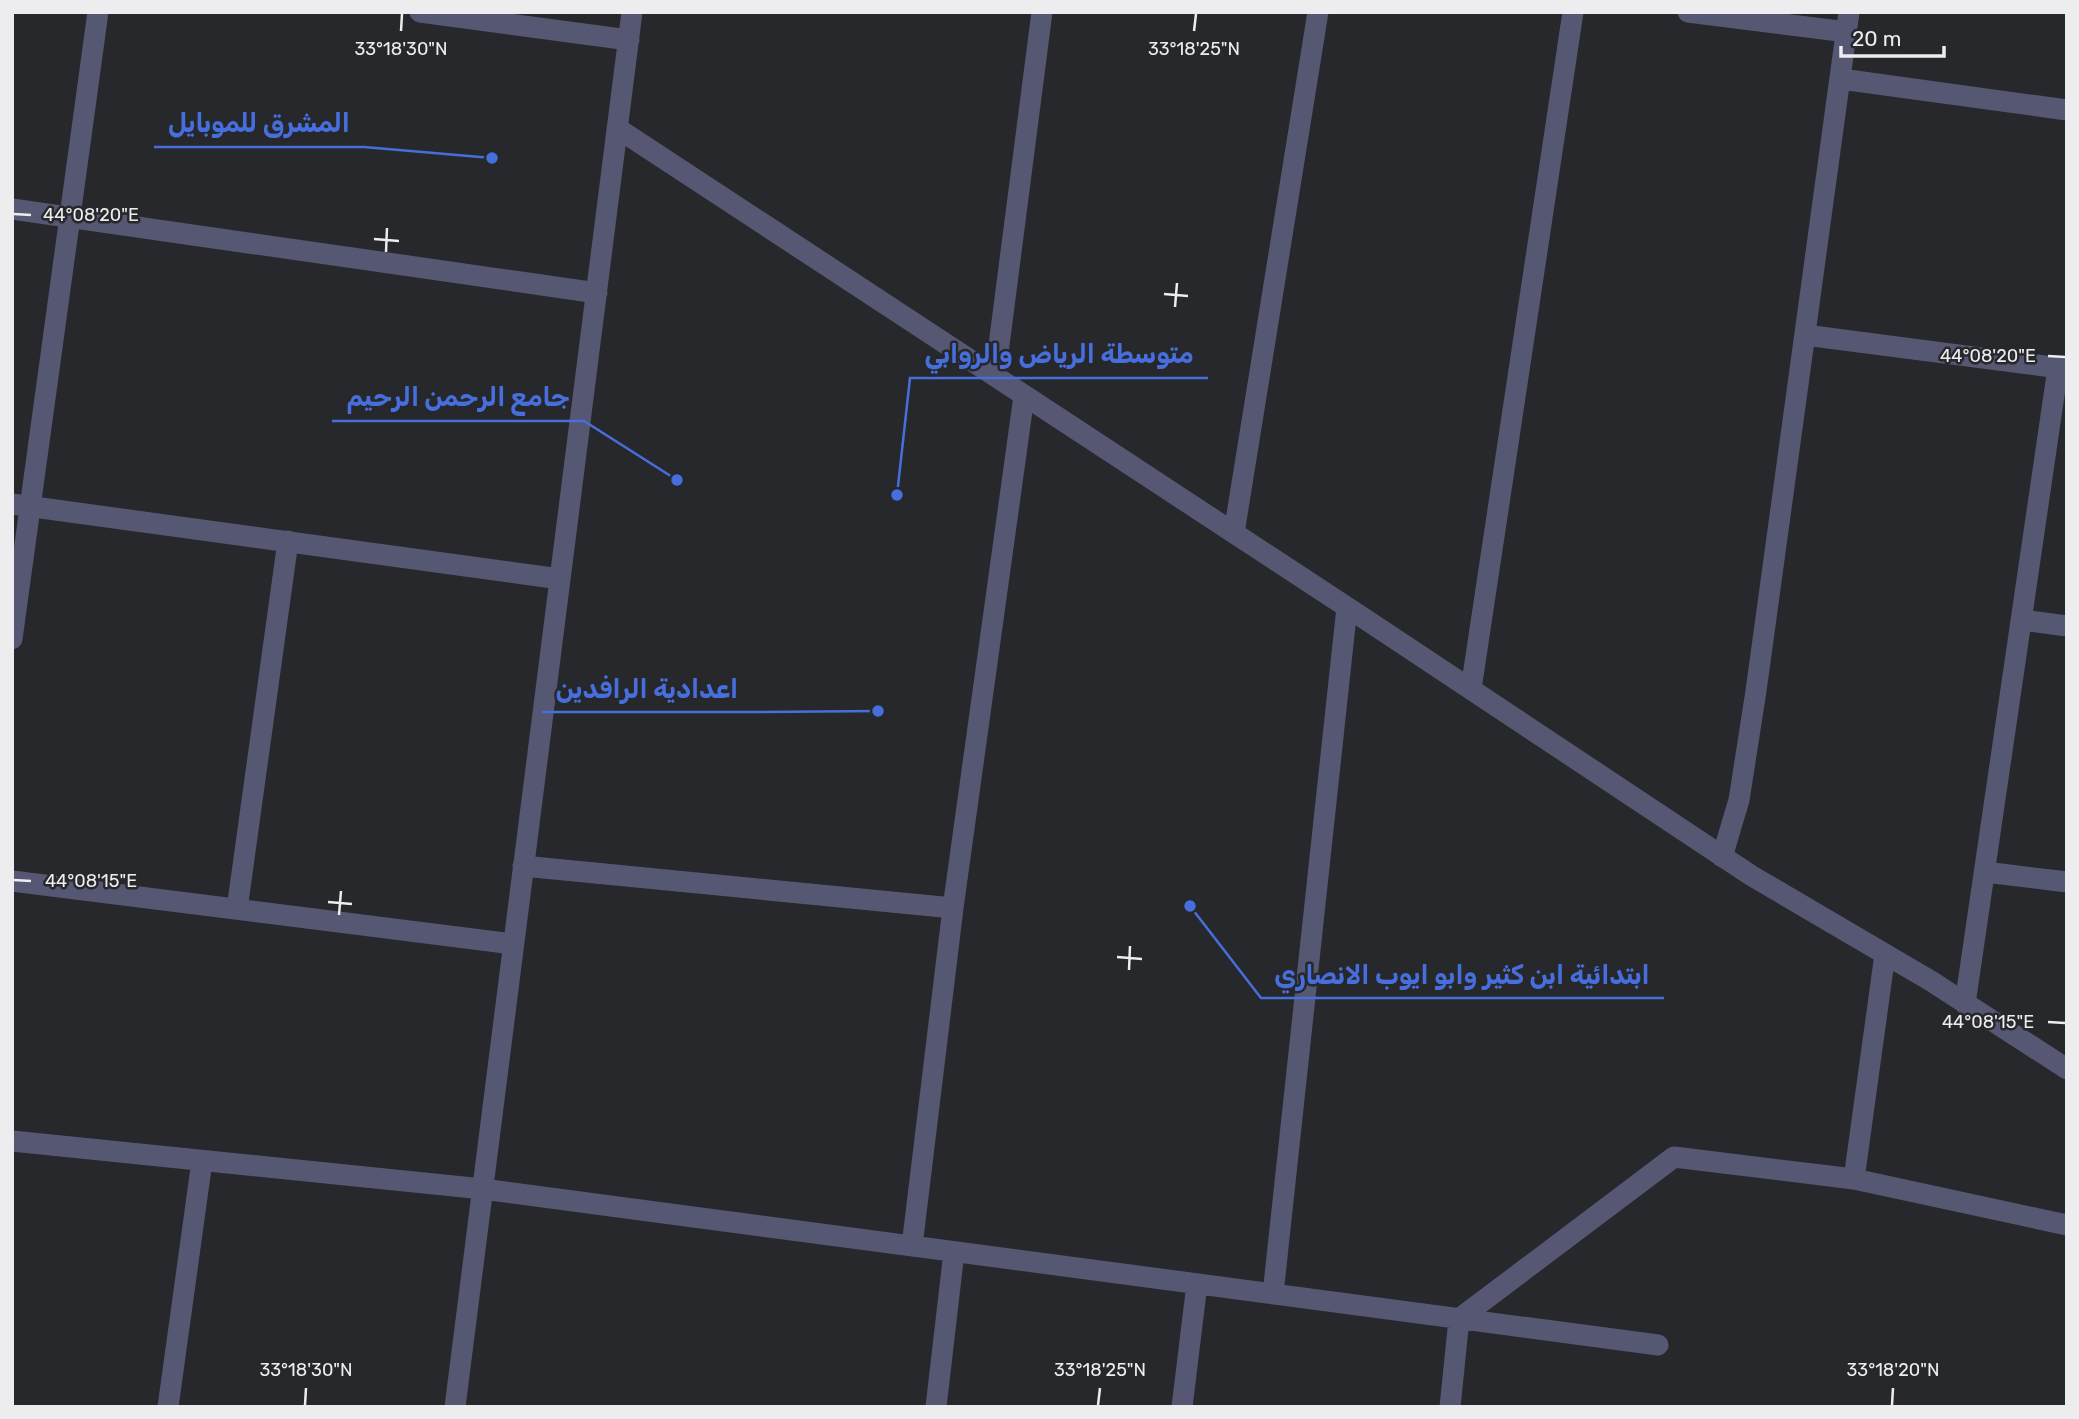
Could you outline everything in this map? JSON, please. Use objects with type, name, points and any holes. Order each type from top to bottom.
[{"type":"street","points":[[12,639],[21,505],[70,218],[98,12]]},
{"type":"street","points":[[420,12],[629,40]]},
{"type":"street","points":[[455,1407],[632,12]]},
{"type":"street","points":[[995,376],[1042,12]]},
{"type":"street","points":[[1234,533],[1318,12]]},
{"type":"street","points":[[1471,689],[1573,12]]},
{"type":"street","points":[[1688,12],[1848,22],[1739,800],[1722,857]]},
{"type":"street","points":[[1841,79],[2067,110]]},
{"type":"street","points":[[617,128],[1347,607],[1722,857],[1885,954],[2067,1069]]},
{"type":"street","points":[[12,209],[597,293]]},
{"type":"street","points":[[1805,335],[2062,368],[2021,620],[1965,1004]]},
{"type":"street","points":[[912,1246],[953,908],[1024,396]]},
{"type":"street","points":[[21,505],[560,579]]},
{"type":"street","points":[[237,909],[288,541]]},
{"type":"street","points":[[1273,1294],[1347,607]]},
{"type":"street","points":[[2021,620],[2067,626]]},
{"type":"street","points":[[523,866],[953,908]]},
{"type":"street","points":[[1984,872],[2067,882]]},
{"type":"street","points":[[12,881],[513,944]]},
{"type":"street","points":[[1854,1179],[1885,954]]},
{"type":"street","points":[[12,1142],[483,1189],[1658,1345]]},
{"type":"street","points":[[1450,1407],[1459,1319],[1674,1157],[1854,1179],[2067,1225]]},
{"type":"street","points":[[168,1407],[202,1161]]},
{"type":"street","points":[[936,1407],[954,1252]]},
{"type":"street","points":[[1182,1407],[1197,1284]]},
{"type":"place","name":"المشرق للموبايل","points":[[492,158]]},
{"type":"place","name":"جامع الرحمن الرحيم","points":[[677,480]]},
{"type":"place","name":"متوسطة الرياض والروابي","points":[[897,495]]},
{"type":"place","name":"اعدادية الرافدين","points":[[878,711]]},
{"type":"place","name":"ابتدائية ابن كثير وابو ايوب الانصاري","points":[[1190,906]]}]
